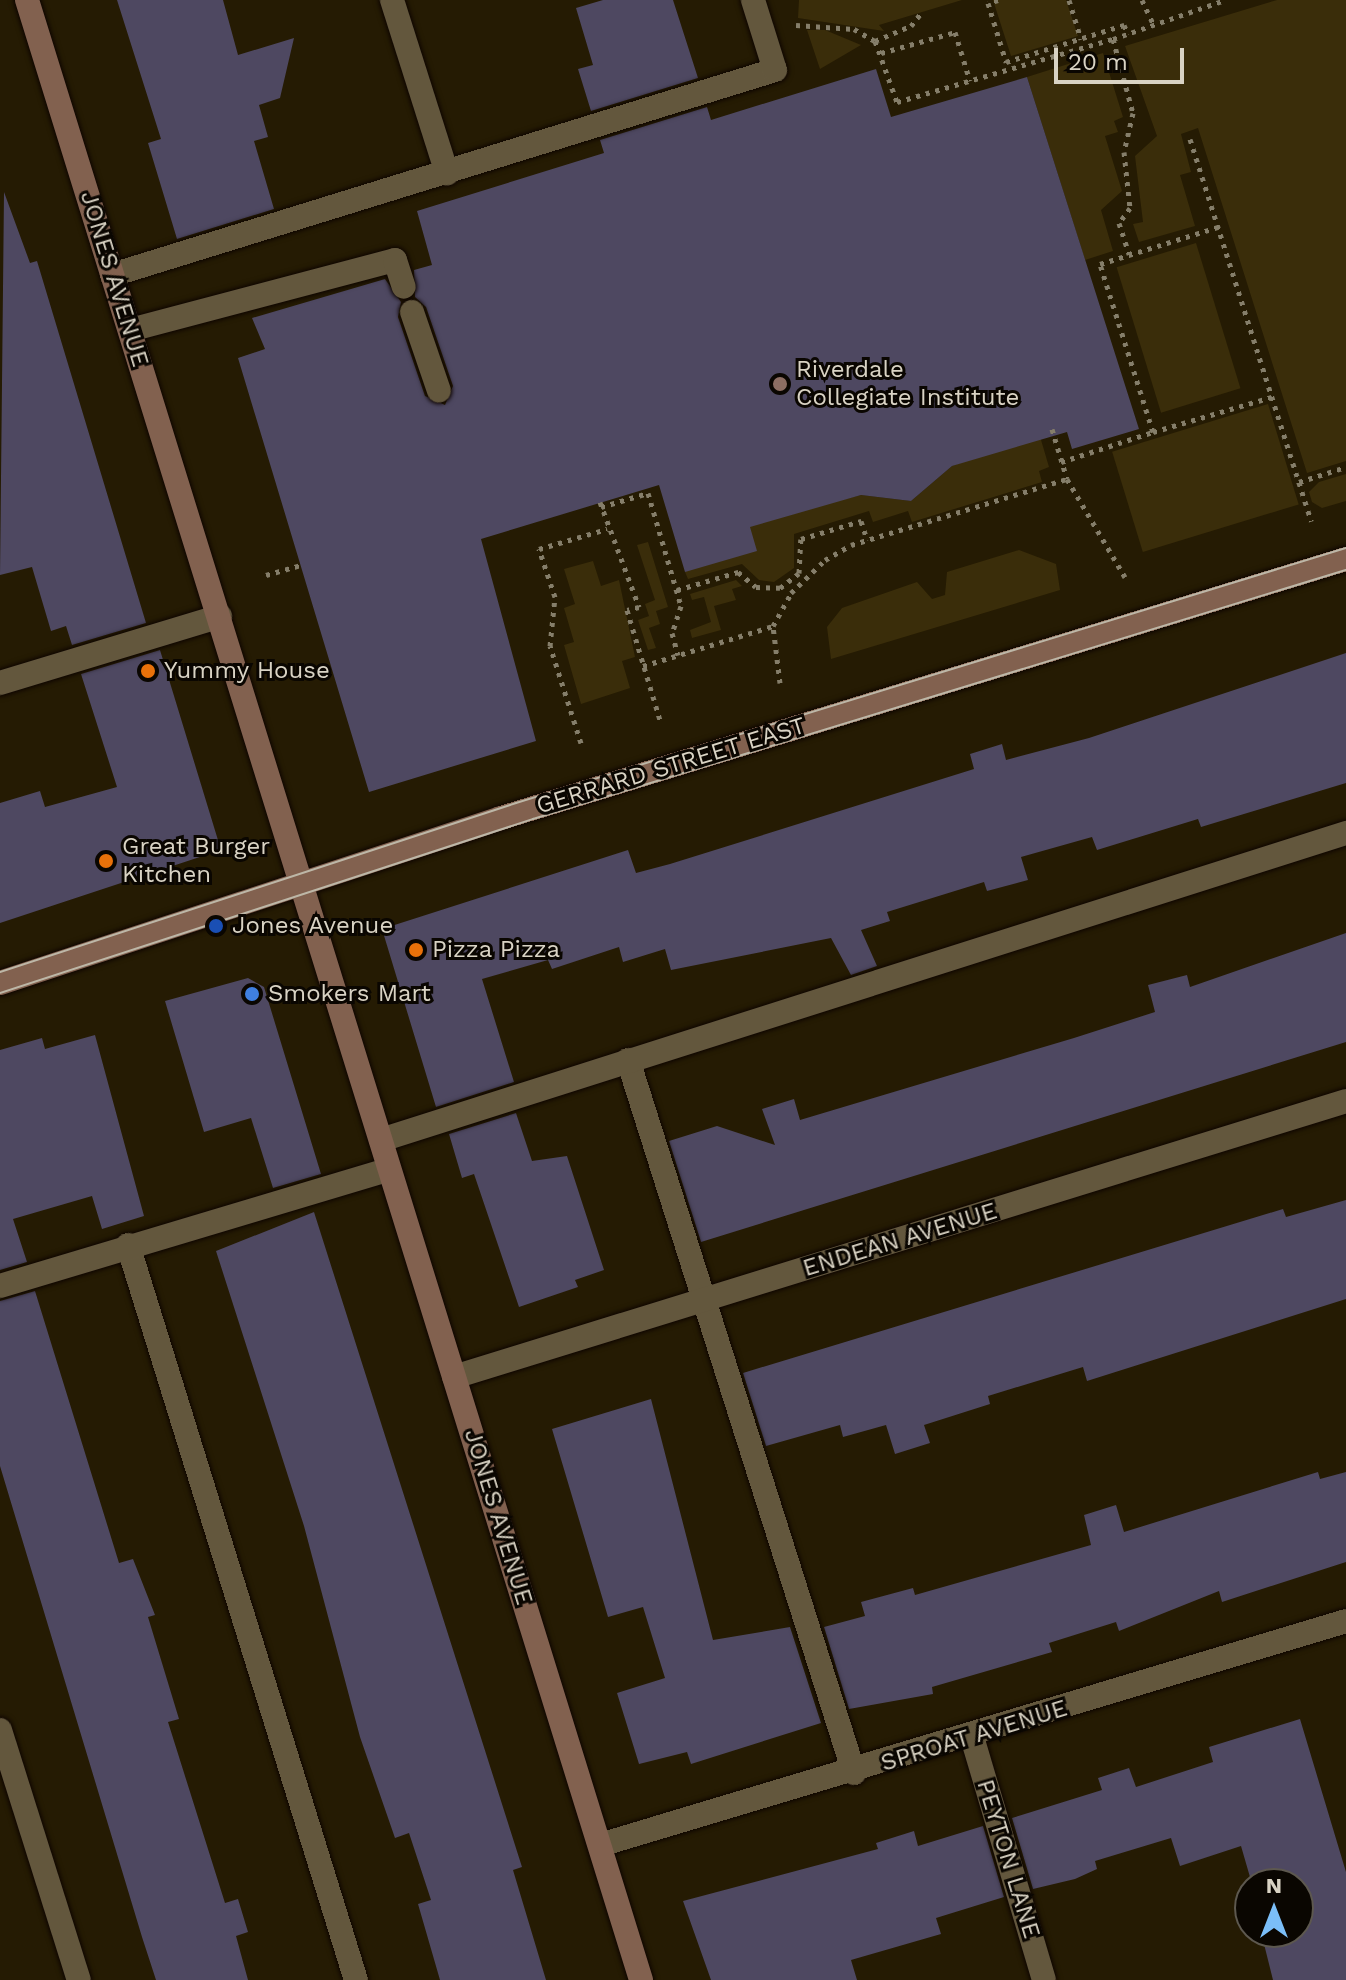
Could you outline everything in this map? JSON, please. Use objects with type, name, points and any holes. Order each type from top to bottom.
[{"type":"street","name":"JONES AVENUE","points":[[27,0],[641,1980]]},
{"type":"street","points":[[392,0],[447,173]]},
{"type":"street","points":[[112,275],[775,70],[753,0]]},
{"type":"street","points":[[130,330],[395,260],[404,287]]},
{"type":"street","points":[[412,312],[439,391]]},
{"type":"street","name":"GERRARD STREET EAST","points":[[0,983],[303,885],[1346,559]]},
{"type":"street","points":[[0,683],[220,616]]},
{"type":"street","points":[[381,1140],[1346,833]]},
{"type":"street","points":[[628,1060],[702,1302],[854,1773]]},
{"type":"street","name":"ENDEAN AVENUE","points":[[454,1377],[1346,1101]]},
{"type":"street","points":[[0,1286],[389,1169]]},
{"type":"street","points":[[128,1245],[356,1980]]},
{"type":"street","name":"SPROAT AVENUE","points":[[600,1845],[854,1773],[1345,1626]]},
{"type":"street","points":[[0,1730],[79,1980]]},
{"type":"street","name":"PEYTON LANE","points":[[972,1737],[1044,1980]]},
{"type":"path","points":[[998,0],[988,3],[1006,62],[1124,25],[1128,34]]},
{"type":"path","points":[[1069,0],[1081,39]]},
{"type":"path","points":[[1142,0],[1153,24]]},
{"type":"path","points":[[875,41],[897,102],[1113,39],[1225,0]]},
{"type":"path","points":[[791,26],[824,23],[875,41],[911,26],[921,13]]},
{"type":"path","points":[[881,53],[955,32],[970,81]]},
{"type":"path","points":[[1113,39],[1133,113],[1124,152],[1130,208],[1119,223],[1129,254]]},
{"type":"path","points":[[1190,139],[1311,521]]},
{"type":"path","points":[[1153,432],[1100,264],[1218,227]]},
{"type":"path","points":[[1061,462],[1272,397]]},
{"type":"path","points":[[1052,429],[1067,479],[1125,577]]},
{"type":"path","points":[[1299,482],[1346,467]]},
{"type":"path","points":[[780,683],[773,626],[791,593],[825,560],[867,540],[1067,479]]},
{"type":"path","points":[[660,720],[627,610],[639,607],[600,505],[648,493],[677,590],[680,620],[672,633],[678,655]]},
{"type":"path","points":[[677,590],[738,572],[756,587],[780,588],[799,573],[801,539],[861,521],[867,540]]},
{"type":"path","points":[[581,743],[550,646],[555,597],[539,549],[607,529]]},
{"type":"path","points":[[266,575],[301,565]]},
{"type":"path","points":[[643,666],[773,626]]},
{"type":"shaded area","points":[[799,0],[962,0],[879,25],[884,31],[798,18]]},
{"type":"shaded area","points":[[993,0],[1066,0],[1078,36],[1011,56]]},
{"type":"shaded area","points":[[1277,0],[1346,0],[1346,461],[1307,473],[1198,128],[1181,134],[1191,172],[1180,175],[1195,226],[1139,242],[1133,224],[1143,222],[1135,156],[1157,136],[1125,46]]},
{"type":"shaded area","points":[[807,30],[825,30],[861,45],[820,69]]},
{"type":"shaded area","points":[[1103,53],[1123,117],[1114,121],[1118,132],[1105,136],[1122,191],[1101,210],[1113,251],[1085,260],[1027,77]]},
{"type":"shaded area","points":[[1196,243],[1240,388],[1161,413],[1117,267]]},
{"type":"shaded area","points":[[1268,404],[1299,504],[1143,552],[1112,452]]},
{"type":"shaded area","points":[[1039,433],[1049,467],[1039,471],[1042,482],[912,522],[908,511],[873,522],[869,511],[794,534],[794,568],[774,582],[759,580],[742,564],[688,579],[685,572],[748,523],[861,495],[911,501],[952,466]]},
{"type":"shaded area","points":[[1346,474],[1346,501],[1322,508],[1312,502],[1309,492],[1319,482]]},
{"type":"shaded area","points":[[648,542],[668,607],[656,611],[660,624],[649,628],[656,648],[648,650],[638,620],[649,616],[645,604],[655,600],[637,545]]},
{"type":"shaded area","points":[[1019,550],[1056,564],[1060,590],[831,659],[827,627],[842,608],[917,582],[932,599],[945,595],[947,572]]},
{"type":"shaded area","points":[[593,561],[601,586],[619,580],[635,657],[622,661],[630,688],[581,704],[564,645],[574,642],[564,608],[575,604],[564,569]]},
{"type":"shaded area","points":[[736,580],[742,586],[732,589],[736,600],[714,606],[721,630],[692,638],[690,630],[711,622],[704,597],[692,600],[690,594]]},
{"type":"building","points":[[117,0],[223,0],[238,55],[294,38],[280,98],[259,105],[268,137],[254,141],[274,209],[177,239],[148,143],[161,139]]},
{"type":"building","points":[[603,0],[673,0],[698,78],[591,111],[578,69],[593,65],[576,8]]},
{"type":"building","points":[[876,69],[891,117],[1027,77],[1139,429],[1072,449],[1067,432],[952,466],[911,501],[861,495],[750,527],[757,551],[685,572],[659,485],[481,539],[536,741],[369,792],[238,358],[265,349],[252,318],[385,279],[401,302],[398,317],[425,396],[445,405],[453,386],[426,307],[415,297],[414,270],[432,265],[417,211],[604,153],[600,140],[707,107],[711,120]]},
{"type":"building","points":[[4,192],[30,263],[37,261],[146,623],[72,645],[66,626],[51,631],[32,567],[0,575]]},
{"type":"building","points":[[160,650],[221,850],[0,923],[0,803],[40,791],[45,807],[117,787],[81,674]]},
{"type":"building","points":[[1346,653],[1346,783],[1201,827],[1198,819],[1097,850],[1092,837],[1021,857],[1028,880],[987,891],[984,882],[887,912],[890,921],[861,930],[877,966],[851,975],[831,938],[671,970],[665,949],[623,962],[619,947],[552,969],[548,960],[482,979],[514,1082],[436,1107],[382,929],[628,850],[636,873],[670,864],[974,769],[970,754],[1002,744],[1006,760],[1089,738]]},
{"type":"building","points":[[1346,933],[1346,1042],[701,1242],[669,1141],[717,1126],[775,1145],[762,1109],[794,1099],[800,1120],[1074,1038],[1155,1012],[1148,985],[1187,975],[1190,987]]},
{"type":"building","points":[[248,978],[264,987],[321,1174],[273,1188],[251,1118],[204,1132],[165,1001]]},
{"type":"building","points":[[95,1035],[144,1216],[102,1229],[92,1196],[13,1219],[27,1262],[0,1270],[0,1050],[42,1038],[45,1049]]},
{"type":"building","points":[[516,1113],[532,1161],[567,1156],[604,1270],[575,1280],[578,1287],[519,1307],[474,1174],[462,1178],[449,1134]]},
{"type":"building","points":[[1346,1200],[1346,1299],[1087,1381],[1083,1367],[988,1396],[990,1404],[924,1425],[930,1443],[895,1454],[886,1425],[843,1437],[840,1425],[766,1446],[743,1373],[1283,1209],[1286,1217]]},
{"type":"building","points":[[314,1212],[522,1867],[513,1870],[546,1980],[440,1980],[418,1904],[431,1900],[409,1833],[395,1838],[360,1737],[304,1526],[216,1251]]},
{"type":"building","points":[[35,1291],[119,1563],[133,1559],[155,1615],[148,1617],[179,1719],[168,1722],[225,1903],[238,1899],[248,1932],[236,1936],[248,1980],[156,1980],[142,1937],[0,1466],[0,1301]]},
{"type":"building","points":[[651,1399],[713,1640],[790,1627],[821,1723],[691,1764],[687,1752],[639,1764],[617,1693],[665,1678],[643,1607],[608,1617],[552,1429]]},
{"type":"building","points":[[1318,1472],[1320,1479],[1346,1472],[1346,1562],[1222,1602],[1219,1591],[1119,1631],[1116,1622],[1049,1643],[1052,1652],[932,1687],[933,1694],[849,1709],[824,1627],[865,1616],[861,1602],[913,1588],[915,1595],[1091,1545],[1084,1515],[1116,1505],[1124,1532]]},
{"type":"building","points":[[1300,1719],[1346,1872],[1346,1980],[1273,1980],[1265,1948],[1314,1948],[1314,1868],[1247,1868],[1241,1846],[1180,1866],[1171,1838],[1095,1861],[1097,1869],[1075,1879],[1033,1889],[1012,1818],[1102,1790],[1098,1778],[1129,1768],[1136,1787],[1213,1762],[1209,1747]]},
{"type":"building","points":[[983,1826],[1004,1897],[936,1918],[941,1934],[851,1960],[857,1980],[711,1980],[683,1901],[878,1849],[876,1843],[914,1831],[918,1846]]},
{"type":"tram line","points":[[0,972],[516,803],[1346,548]]},
{"type":"tram line","points":[[0,993],[533,819],[1346,570]]},
{"type":"place","name":"Riverdale Collegiate Institute","points":[[780,384]]},
{"type":"place","name":"Yummy House","points":[[148,671]]},
{"type":"place","name":"Great Burger Kitchen","points":[[106,861]]},
{"type":"place","name":"Jones Avenue","points":[[216,926]]},
{"type":"place","name":"Pizza Pizza","points":[[416,950]]},
{"type":"place","name":"Smokers Mart","points":[[252,994]]}]
